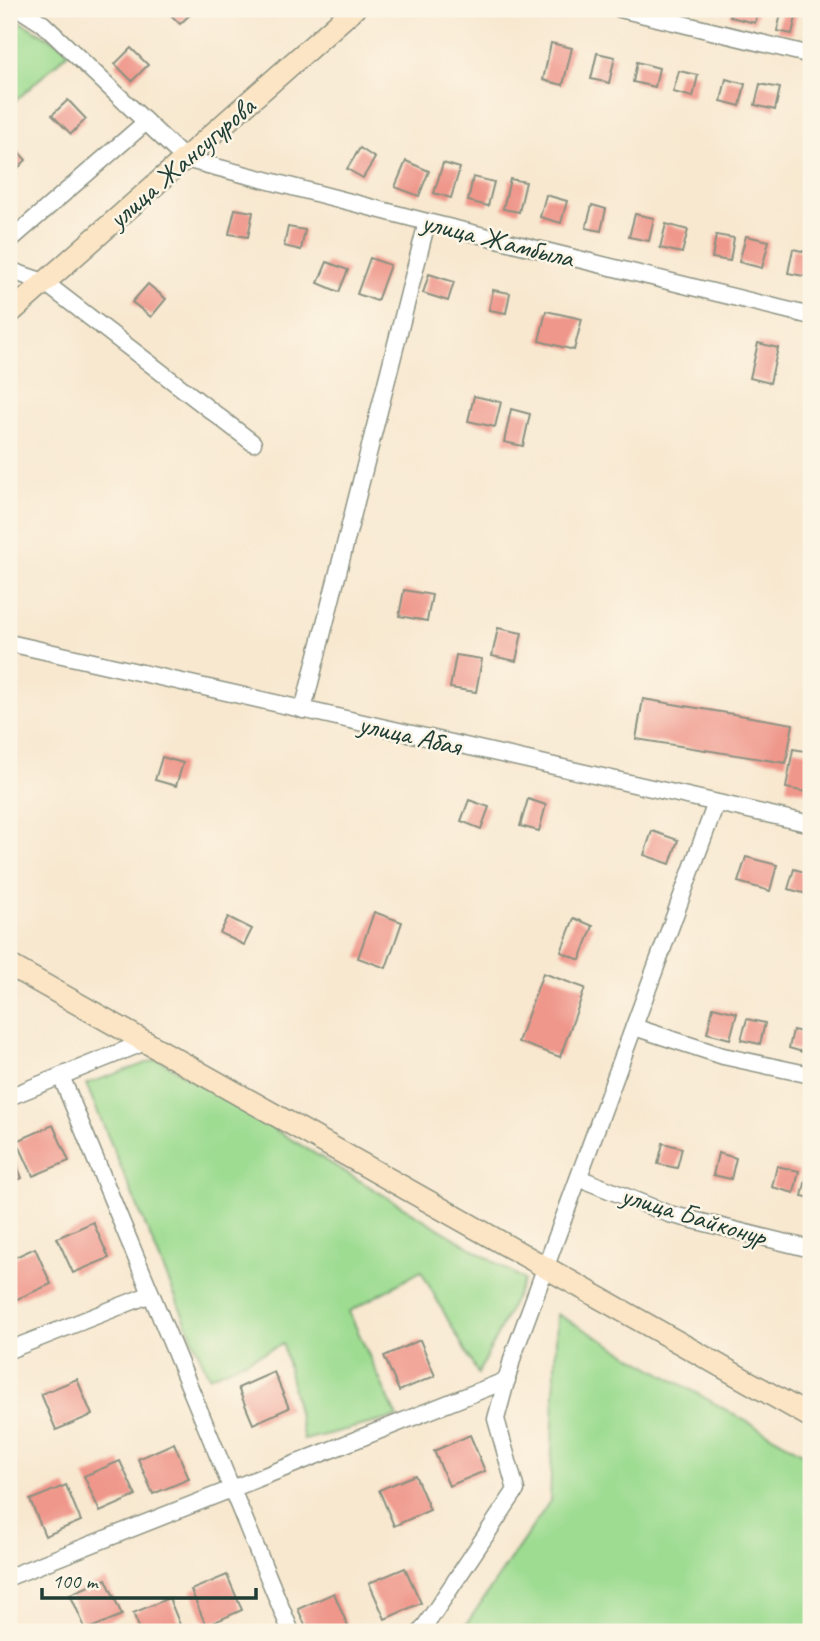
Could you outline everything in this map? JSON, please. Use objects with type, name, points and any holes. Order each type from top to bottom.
[{"type":"main road","name":"улица Жансугурова","points":[[9,314],[354,9]]},
{"type":"main road","points":[[9,965],[811,1417]]},
{"type":"street","points":[[20,9],[43,24],[185,159]]},
{"type":"street","points":[[620,9],[811,55]]},
{"type":"street","points":[[9,241],[146,122]]},
{"type":"street","name":"улица Жамбыла","points":[[185,159],[427,222],[811,316]]},
{"type":"street","points":[[303,710],[427,222]]},
{"type":"street","points":[[9,270],[44,282],[253,443]]},
{"type":"street","name":"улица Абая","points":[[9,643],[811,824]]},
{"type":"street","points":[[421,1632],[516,1490],[496,1419],[507,1380],[716,803]]},
{"type":"street","points":[[634,1027],[723,1056],[811,1074]]},
{"type":"street","points":[[9,1097],[145,1042]]},
{"type":"street","points":[[61,1076],[291,1632]]},
{"type":"street","name":"улица Байконур","points":[[579,1178],[669,1214],[811,1249]]},
{"type":"street","points":[[9,1350],[151,1294]]},
{"type":"street","points":[[9,1577],[507,1380]]},
{"type":"green space","points":[[9,16],[71,50],[9,107]]},
{"type":"green space","points":[[158,1059],[524,1280],[478,1374],[421,1271],[349,1312],[397,1417],[304,1440],[283,1344],[209,1377],[86,1084]]},
{"type":"green space","points":[[557,1314],[811,1458],[811,1632],[461,1632],[550,1501]]},
{"type":"building","points":[[165,9],[196,9],[180,24]]},
{"type":"building","points":[[732,9],[758,9],[755,23],[730,17]]},
{"type":"building","points":[[782,10],[797,13],[792,34],[777,31]]},
{"type":"building","points":[[551,43],[572,48],[563,85],[543,80]]},
{"type":"building","points":[[131,48],[148,65],[132,81],[115,64]]},
{"type":"building","points":[[597,53],[615,57],[609,83],[591,79]]},
{"type":"building","points":[[637,62],[659,68],[655,87],[633,82]]},
{"type":"building","points":[[679,71],[698,75],[693,97],[673,92]]},
{"type":"building","points":[[726,79],[745,84],[740,106],[721,101]]},
{"type":"building","points":[[760,84],[780,88],[775,110],[755,105]]},
{"type":"building","points":[[68,100],[86,119],[71,134],[52,115]]},
{"type":"building","points":[[9,142],[26,160],[10,176],[9,174]]},
{"type":"building","points":[[360,148],[375,158],[363,178],[347,169]]},
{"type":"building","points":[[406,161],[429,171],[419,196],[395,187]]},
{"type":"building","points":[[443,163],[460,168],[451,198],[434,193]]},
{"type":"building","points":[[473,177],[494,182],[488,206],[468,201]]},
{"type":"building","points":[[510,179],[526,182],[519,212],[503,209]]},
{"type":"building","points":[[546,195],[567,201],[561,223],[540,217]]},
{"type":"building","points":[[592,205],[606,209],[601,231],[586,228]]},
{"type":"building","points":[[235,209],[253,212],[248,237],[229,234]]},
{"type":"building","points":[[635,214],[654,218],[649,241],[629,237]]},
{"type":"building","points":[[666,224],[688,230],[682,253],[660,248]]},
{"type":"building","points":[[288,227],[305,230],[301,250],[284,246]]},
{"type":"building","points":[[716,235],[734,238],[730,261],[712,258]]},
{"type":"building","points":[[746,236],[769,241],[762,268],[739,262]]},
{"type":"building","points":[[793,249],[811,253],[809,277],[788,273]]},
{"type":"building","points":[[370,258],[390,265],[377,301],[357,294]]},
{"type":"building","points":[[327,262],[348,270],[339,292],[318,283]]},
{"type":"building","points":[[429,274],[454,282],[448,301],[423,293]]},
{"type":"building","points":[[148,284],[166,299],[151,317],[132,302]]},
{"type":"building","points":[[493,290],[510,293],[506,313],[489,310]]},
{"type":"building","points":[[546,311],[582,319],[574,350],[539,341]]},
{"type":"building","points":[[758,343],[778,348],[770,383],[750,378]]},
{"type":"building","points":[[474,396],[501,402],[495,427],[468,421]]},
{"type":"building","points":[[511,409],[530,414],[523,446],[504,442]]},
{"type":"building","points":[[404,590],[432,595],[427,621],[399,616]]},
{"type":"building","points":[[498,628],[522,633],[516,661],[492,656]]},
{"type":"building","points":[[456,655],[482,659],[476,692],[450,688]]},
{"type":"building","points":[[643,699],[793,724],[786,763],[636,739]]},
{"type":"building","points":[[793,749],[811,752],[811,793],[786,788]]},
{"type":"building","points":[[162,757],[183,763],[176,786],[155,780]]},
{"type":"building","points":[[528,799],[546,805],[539,831],[520,826]]},
{"type":"building","points":[[469,800],[489,807],[481,829],[461,821]]},
{"type":"building","points":[[652,831],[678,840],[670,864],[644,855]]},
{"type":"building","points":[[746,857],[777,865],[770,891],[738,882]]},
{"type":"building","points":[[794,869],[811,874],[811,895],[788,889]]},
{"type":"building","points":[[374,912],[402,922],[386,968],[358,958]]},
{"type":"building","points":[[228,917],[252,929],[244,945],[220,933]]},
{"type":"building","points":[[574,918],[593,926],[580,960],[561,952]]},
{"type":"building","points":[[543,973],[585,988],[560,1057],[518,1042]]},
{"type":"building","points":[[713,1007],[737,1013],[730,1039],[707,1033]]},
{"type":"building","points":[[747,1019],[765,1023],[760,1044],[741,1040]]},
{"type":"building","points":[[793,1030],[811,1034],[806,1053],[789,1048]]},
{"type":"building","points":[[53,1125],[69,1161],[33,1176],[17,1141]]},
{"type":"building","points":[[663,1143],[682,1148],[677,1168],[658,1164]]},
{"type":"building","points":[[9,1146],[22,1178],[9,1184]]},
{"type":"building","points":[[718,1153],[736,1158],[731,1179],[713,1175]]},
{"type":"building","points":[[777,1166],[799,1171],[794,1193],[772,1187]]},
{"type":"building","points":[[808,1171],[811,1172],[811,1198],[802,1196]]},
{"type":"building","points":[[93,1222],[109,1258],[73,1273],[57,1238]]},
{"type":"building","points":[[35,1248],[51,1284],[15,1300],[9,1285],[9,1260]]},
{"type":"building","points":[[420,1340],[435,1376],[399,1391],[384,1356]]},
{"type":"building","points":[[274,1372],[289,1408],[253,1424],[238,1388]]},
{"type":"building","points":[[77,1379],[92,1415],[56,1430],[41,1394]]},
{"type":"building","points":[[470,1435],[485,1471],[449,1486],[434,1451]]},
{"type":"building","points":[[174,1443],[189,1479],[153,1494],[138,1459]]},
{"type":"building","points":[[120,1461],[136,1496],[100,1512],[84,1476]]},
{"type":"building","points":[[415,1475],[430,1510],[394,1526],[379,1490]]},
{"type":"building","points":[[66,1485],[81,1521],[45,1536],[30,1500]]},
{"type":"building","points":[[405,1568],[421,1603],[385,1619],[369,1583]]},
{"type":"building","points":[[227,1575],[242,1610],[206,1626],[191,1590]]},
{"type":"building","points":[[106,1579],[122,1615],[86,1630],[70,1594]]},
{"type":"building","points":[[334,1593],[349,1629],[342,1632],[308,1632],[298,1609]]},
{"type":"building","points":[[169,1598],[183,1632],[141,1632],[133,1613]]}]
